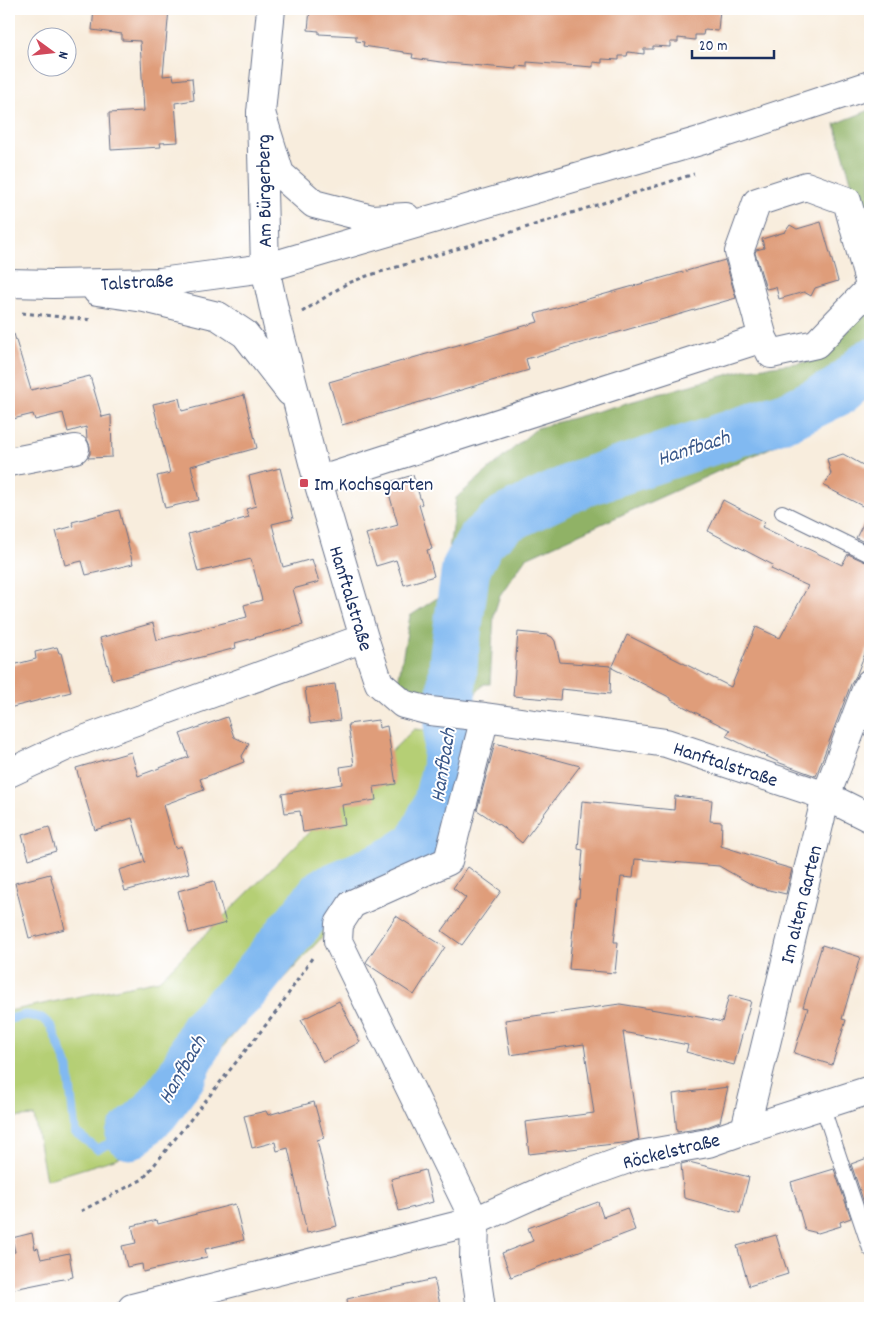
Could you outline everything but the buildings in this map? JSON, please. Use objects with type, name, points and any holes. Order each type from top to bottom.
[{"type":"street","name":"Am Bürgerberg","points":[[265,268],[261,113],[271,9]]},
{"type":"street","points":[[445,216],[703,140],[870,86]]},
{"type":"street","name":"Am Bürgerberg","points":[[261,113],[280,174],[314,204],[372,219],[445,216]]},
{"type":"street","points":[[806,186],[847,201],[870,287],[816,344],[771,354],[763,338],[739,252],[758,202],[806,186]]},
{"type":"street","name":"Talstraße","points":[[9,283],[160,282],[265,268],[445,216]]},
{"type":"street","name":"Hanftalstraße","points":[[265,268],[277,323],[318,481],[379,683],[403,704],[430,711],[666,743],[826,796],[870,818]]},
{"type":"street","name":"Hanftalstraße","points":[[53,284],[144,298],[218,316],[245,334],[297,401]]},
{"type":"street","points":[[318,481],[763,338]]},
{"type":"street","points":[[9,462],[75,450]]},
{"type":"street","points":[[9,773],[67,746],[364,638]]},
{"type":"street","name":"Im alten Garten","points":[[744,1130],[826,796],[870,683]]},
{"type":"street","points":[[476,716],[448,860],[352,904],[339,924],[338,941],[475,1221],[474,1260],[481,1308]]},
{"type":"street","name":"Röckelstraße","points":[[132,1308],[475,1221],[553,1186],[640,1155],[708,1143],[870,1090]]},
{"type":"lane","points":[[782,512],[870,555]]},
{"type":"lane","points":[[822,1105],[870,1249]]},
{"type":"path","points":[[367,276],[699,172]]},
{"type":"path","points":[[19,313],[98,321]]},
{"type":"path","points":[[81,1211],[143,1179],[277,1011],[322,943],[338,941]]},
{"type":"green space","points":[[870,110],[870,249],[835,124]]},
{"type":"green space","points":[[870,309],[870,397],[834,419],[526,558],[500,595],[494,614],[490,684],[484,684],[470,700],[443,696],[398,682],[410,616],[443,594],[456,498],[537,428],[748,369],[814,361]]},
{"type":"green space","points":[[414,729],[458,733],[441,831],[362,893],[216,1054],[144,1150],[46,1180],[34,1116],[9,1118],[9,1011],[159,980]]},
{"type":"waterway","name":"Hanfbach","points":[[130,1135],[155,1112],[181,1077],[204,1029],[245,989],[323,892],[388,864],[419,844],[436,808],[446,769],[454,655],[466,568],[482,539],[505,519],[582,483],[788,416],[839,391],[870,363]]},
{"type":"waterway","name":"Hanfbach","points":[[9,1019],[26,1015],[42,1018],[51,1026],[68,1068],[75,1132],[97,1149],[130,1135]]},
{"type":"place","name":"Im Kochsgarten","points":[[304,483]]}]
